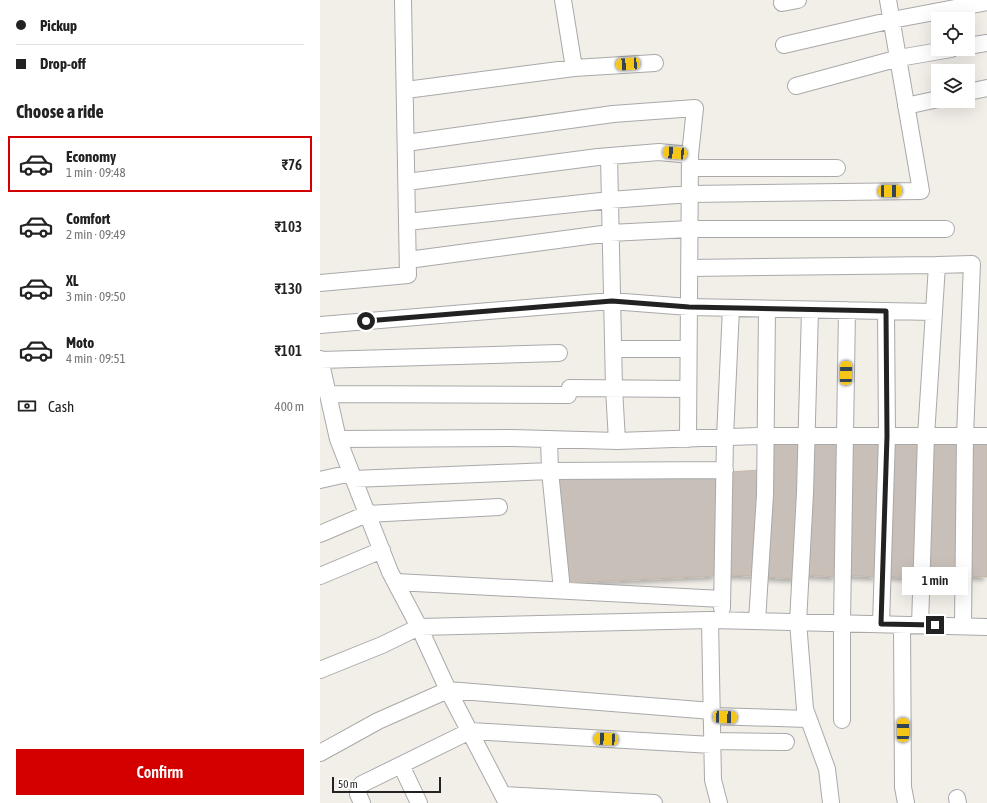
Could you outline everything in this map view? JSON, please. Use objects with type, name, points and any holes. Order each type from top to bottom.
[{"type":"street","points":[[320,283],[408,275],[404,0]]},
{"type":"street","points":[[563,0],[574,68]]},
{"type":"street","points":[[782,3],[798,0]]},
{"type":"street","points":[[407,222],[610,200],[690,194],[921,190],[888,0]]},
{"type":"street","points":[[784,45],[892,20],[987,2]]},
{"type":"street","points":[[975,45],[987,43]]},
{"type":"street","points":[[796,86],[899,58],[931,52]]},
{"type":"street","points":[[406,90],[574,68],[655,62]]},
{"type":"street","points":[[975,91],[987,88]]},
{"type":"street","points":[[906,106],[931,101]]},
{"type":"street","points":[[406,143],[613,114],[695,108],[690,162],[688,439]]},
{"type":"street","points":[[406,182],[609,156],[659,152],[690,162],[837,168]]},
{"type":"street","points":[[609,156],[614,388],[617,441]]},
{"type":"street","points":[[408,260],[610,234],[690,228],[946,229]]},
{"type":"street","points":[[689,268],[972,264],[965,436],[963,626]]},
{"type":"street","points":[[920,625],[926,436],[937,265]]},
{"type":"street","points":[[320,324],[612,301],[689,307],[934,312]]},
{"type":"street","points":[[719,803],[713,780],[712,714],[716,620],[722,599],[725,438],[731,308]]},
{"type":"street","points":[[757,621],[765,495],[767,309]]},
{"type":"street","points":[[810,310],[807,436],[798,622],[805,709],[828,769],[831,803]]},
{"type":"street","points":[[842,720],[844,436],[847,310]]},
{"type":"street","points":[[881,624],[887,436],[886,311]]},
{"type":"street","points":[[614,349],[688,349]]},
{"type":"street","points":[[559,352],[320,359],[338,439],[382,550],[448,690],[505,799],[654,803]]},
{"type":"street","points":[[328,394],[568,395],[570,388],[688,389]]},
{"type":"street","points":[[338,439],[549,439],[617,441],[766,436],[987,436]]},
{"type":"street","points":[[549,439],[550,471],[562,590]]},
{"type":"street","points":[[320,480],[352,476],[550,471],[725,470]]},
{"type":"street","points":[[320,534],[367,514],[499,507]]},
{"type":"street","points":[[320,576],[382,550]]},
{"type":"street","points":[[396,582],[722,599]]},
{"type":"street","points":[[320,670],[382,645],[419,627],[716,620],[987,627]]},
{"type":"street","points":[[902,624],[903,787],[906,803]]},
{"type":"street","points":[[320,753],[378,721],[448,690],[712,714],[808,719]]},
{"type":"street","points":[[362,803],[358,794],[359,787],[470,731],[712,743],[786,742]]},
{"type":"street","points":[[401,766],[419,803]]},
{"type":"building","points":[[803,440],[798,579],[767,577],[769,442]]},
{"type":"building","points":[[841,440],[837,577],[806,575],[810,441]]},
{"type":"building","points":[[849,440],[880,440],[877,577],[845,575]]},
{"type":"building","points":[[890,441],[921,441],[918,578],[886,576]]},
{"type":"building","points":[[971,441],[987,441],[987,577],[967,576]]},
{"type":"building","points":[[960,443],[957,580],[925,578],[929,444]]},
{"type":"building","points":[[761,470],[757,576],[727,575],[730,472]]},
{"type":"building","points":[[554,474],[720,475],[716,576],[567,583]]},
{"type":"route","points":[[366,321],[612,301],[689,307],[886,311],[887,436],[881,624],[935,625]]}]
